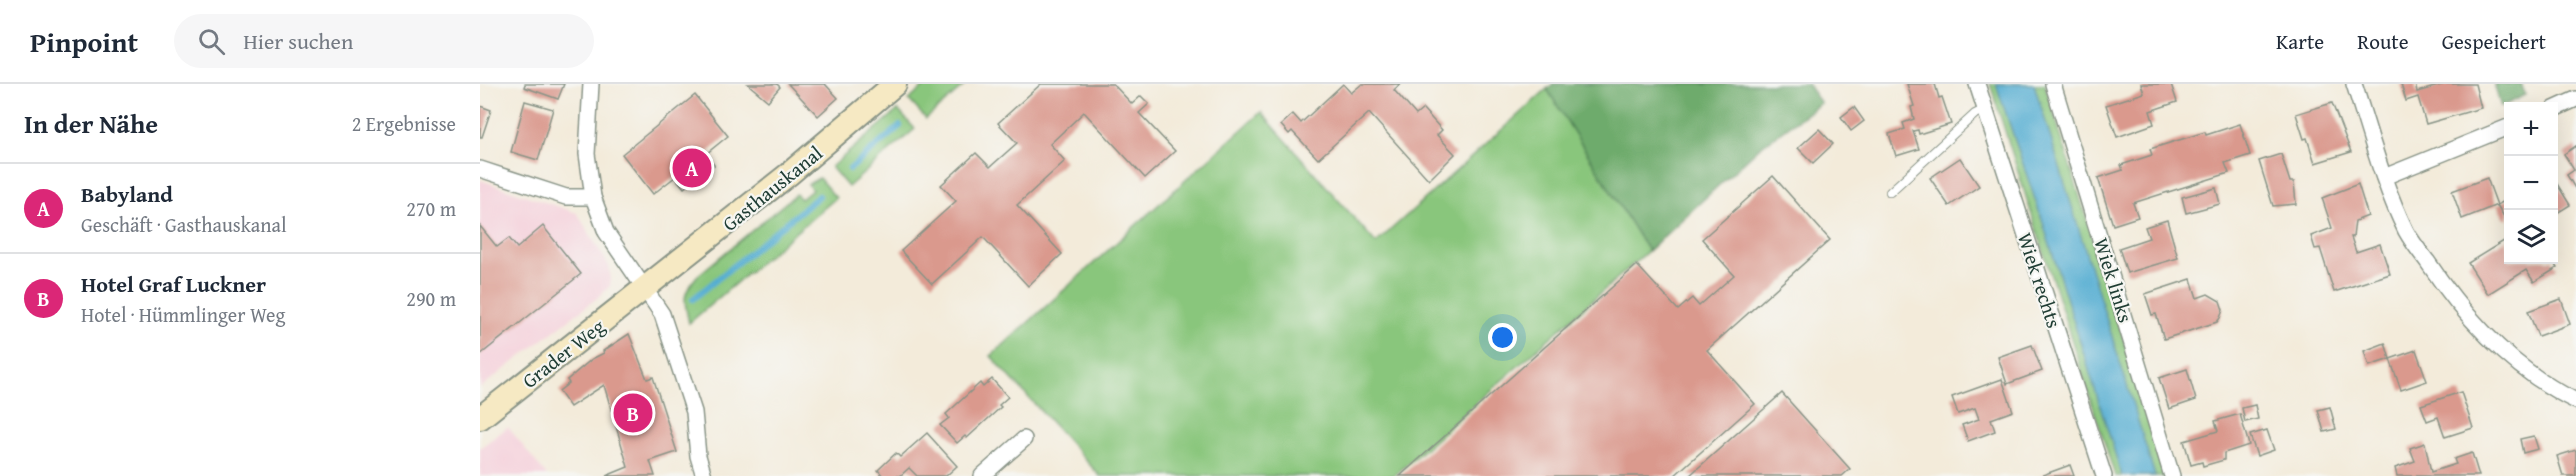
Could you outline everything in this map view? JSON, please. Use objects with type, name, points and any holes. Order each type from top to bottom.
[{"type":"street","points":[[591,84],[587,154],[593,197],[606,232],[662,314],[694,412],[698,456],[704,476]]},
{"type":"street","name":"Gasthauskanal","points":[[646,288],[789,174],[895,84]]},
{"type":"street","name":"Wiek rechts","points":[[1977,84],[2104,476]]},
{"type":"street","name":"Wiek links","points":[[2053,84],[2172,476]]},
{"type":"street","points":[[2354,84],[2384,177],[2407,232],[2444,287],[2480,330],[2521,365],[2576,401]]},
{"type":"street","points":[[2558,107],[2576,99]]},
{"type":"street","points":[[2384,177],[2504,129]]},
{"type":"street","points":[[480,170],[566,197],[593,197]]},
{"type":"street","name":"Grader Weg","points":[[480,418],[646,288]]},
{"type":"street","points":[[982,476],[1024,439]]},
{"type":"lane","points":[[1890,192],[1975,114],[1985,109]]},
{"type":"shaded area","points":[[480,180],[577,213],[609,266],[611,280],[610,286],[601,295],[480,388]]},
{"type":"shaded area","points":[[508,427],[547,476],[480,476],[480,448]]},
{"type":"green space","points":[[927,84],[966,84],[926,119],[909,100]]},
{"type":"green space","points":[[1553,84],[1807,84],[1821,103],[1759,148],[1648,251],[1547,89]]},
{"type":"green space","points":[[1990,84],[2045,84],[2166,476],[2115,476]]},
{"type":"green space","points":[[2494,84],[2521,84],[2525,95],[2511,102],[2504,102],[2504,106],[2501,107]]},
{"type":"green space","points":[[1547,89],[1648,251],[1394,476],[1100,476],[991,356],[1261,112],[1376,243]]},
{"type":"green space","points":[[898,110],[915,129],[848,187],[831,167]]},
{"type":"green space","points":[[819,178],[836,198],[689,323],[685,298],[688,288],[697,276],[796,194],[801,199],[812,190],[808,184]]},
{"type":"water","points":[[1996,84],[2034,84],[2155,476],[2122,476],[2043,223]]},
{"type":"building","points":[[525,84],[564,84],[558,99],[524,87]]},
{"type":"building","points":[[748,84],[777,84],[780,87],[768,101]]},
{"type":"building","points":[[788,84],[825,84],[838,98],[818,116]]},
{"type":"building","points":[[1041,84],[1113,84],[1132,104],[1141,96],[1149,104],[1139,113],[1175,151],[1145,178],[1084,112],[1050,144],[1065,161],[1017,205],[1062,254],[1028,286],[983,237],[932,284],[901,251],[956,201],[941,185],[976,153],[990,167],[1017,143],[998,123]]},
{"type":"building","points":[[1343,84],[1351,93],[1362,84],[1400,84],[1394,90],[1416,115],[1423,109],[1442,130],[1437,135],[1455,154],[1429,180],[1369,113],[1318,159],[1292,131],[1289,134],[1281,125],[1293,114],[1301,123]]},
{"type":"building","points":[[1907,84],[1935,84],[1951,124],[1919,134],[1918,130],[1913,131],[1919,149],[1896,156],[1889,134],[1905,129],[1903,123],[1914,119],[1911,107],[1914,106]]},
{"type":"building","points":[[2141,84],[2171,84],[2177,102],[2150,111],[2154,124],[2117,137],[2106,105],[2144,93]]},
{"type":"building","points":[[2401,84],[2415,84],[2417,92],[2445,84],[2475,84],[2481,108],[2426,124],[2418,97],[2406,101]]},
{"type":"building","points":[[695,95],[728,136],[706,154],[714,165],[684,188],[675,177],[653,194],[622,154]]},
{"type":"building","points":[[525,101],[553,109],[538,160],[511,152]]},
{"type":"building","points":[[2332,103],[2351,152],[2315,163],[2296,114]]},
{"type":"building","points":[[480,106],[491,110],[482,137],[480,137]]},
{"type":"building","points":[[1854,107],[1864,121],[1851,131],[1841,117]]},
{"type":"building","points":[[2240,124],[2250,155],[2225,163],[2229,173],[2133,203],[2138,217],[2113,225],[2098,178],[2123,170],[2121,165],[2152,155],[2150,149]]},
{"type":"building","points":[[1819,129],[1833,144],[1813,163],[1798,148]]},
{"type":"building","points":[[2576,146],[2576,190],[2567,175],[2574,170],[2564,154]]},
{"type":"building","points":[[2281,154],[2290,182],[2294,182],[2296,204],[2273,206],[2259,161]]},
{"type":"building","points":[[1960,158],[1979,186],[1949,206],[1930,178]]},
{"type":"building","points":[[1773,176],[1830,240],[1707,350],[1755,404],[1674,476],[1400,476],[1637,265],[1678,310],[1692,298],[1699,306],[1734,275],[1702,239]]},
{"type":"building","points":[[2487,178],[2497,205],[2462,219],[2452,191]]},
{"type":"building","points":[[2358,184],[2368,216],[2355,221],[2353,237],[2351,237],[2356,252],[2380,244],[2390,274],[2334,292],[2320,248],[2315,249],[2311,236],[2332,228],[2322,198]]},
{"type":"building","points":[[2558,186],[2570,205],[2558,212]]},
{"type":"building","points":[[2216,188],[2220,204],[2186,213],[2182,197]]},
{"type":"building","points":[[2504,201],[2504,217],[2497,205]]},
{"type":"building","points":[[2167,220],[2178,258],[2127,273],[2119,248],[2149,238],[2145,227]]},
{"type":"building","points":[[480,226],[497,247],[509,238],[517,248],[543,226],[581,274],[480,355]]},
{"type":"building","points":[[2504,241],[2504,264],[2554,264],[2557,268],[2534,282],[2526,270],[2488,294],[2468,263]]},
{"type":"building","points":[[2191,279],[2197,298],[2208,294],[2220,301],[2223,310],[2220,318],[2217,322],[2164,339],[2156,314],[2152,315],[2145,294]]},
{"type":"building","points":[[2561,299],[2570,324],[2538,336],[2528,311]]},
{"type":"building","points":[[629,334],[647,379],[653,377],[677,452],[650,461],[655,476],[606,476],[628,467],[604,385],[570,407],[559,391],[569,383],[567,380],[592,359]]},
{"type":"building","points":[[2385,343],[2390,359],[2369,366],[2364,351]]},
{"type":"building","points":[[2032,345],[2042,371],[2007,384],[1998,357]]},
{"type":"building","points":[[2416,350],[2427,381],[2401,390],[2390,359]]},
{"type":"building","points":[[2187,369],[2196,400],[2169,409],[2159,378]]},
{"type":"building","points":[[992,379],[1008,397],[999,405],[1001,407],[967,438],[965,436],[957,443],[940,425],[949,418],[946,414],[980,383],[983,387]]},
{"type":"building","points":[[2002,379],[2013,411],[1991,419],[1995,431],[1968,441],[1962,425],[1979,419],[1975,408],[1958,414],[1952,397]]},
{"type":"building","points":[[2461,392],[2473,428],[2445,437],[2438,417],[2427,421],[2421,405]]},
{"type":"building","points":[[1782,393],[1850,469],[1842,476],[1689,476]]},
{"type":"building","points":[[2255,405],[2258,419],[2245,422],[2242,408]]},
{"type":"building","points":[[2330,407],[2336,429],[2324,432],[2318,410]]},
{"type":"building","points":[[2240,414],[2249,445],[2224,453],[2224,460],[2203,466],[2202,462],[2191,465],[2184,441],[2218,431],[2215,421]]},
{"type":"building","points":[[2267,430],[2274,450],[2257,456],[2250,435]]},
{"type":"building","points":[[927,433],[957,466],[946,476],[917,476],[909,468],[900,476],[883,476],[878,470],[896,453],[900,457]]},
{"type":"building","points":[[2534,436],[2538,449],[2523,453],[2520,439]]},
{"type":"building","points":[[2425,443],[2431,472],[2456,464],[2454,459],[2472,453],[2479,476],[2397,476],[2395,468],[2415,461],[2410,448]]},
{"type":"building","points":[[2576,450],[2576,476],[2563,476],[2557,456]]},
{"type":"building","points":[[2070,465],[2074,476],[2040,476]]},
{"type":"waterway","points":[[850,169],[900,126]]},
{"type":"waterway","points":[[693,299],[819,196]]},
{"type":"place","name":"Babyland","points":[[692,168]]},
{"type":"place","name":"Hotel Graf Luckner","points":[[633,413]]}]
